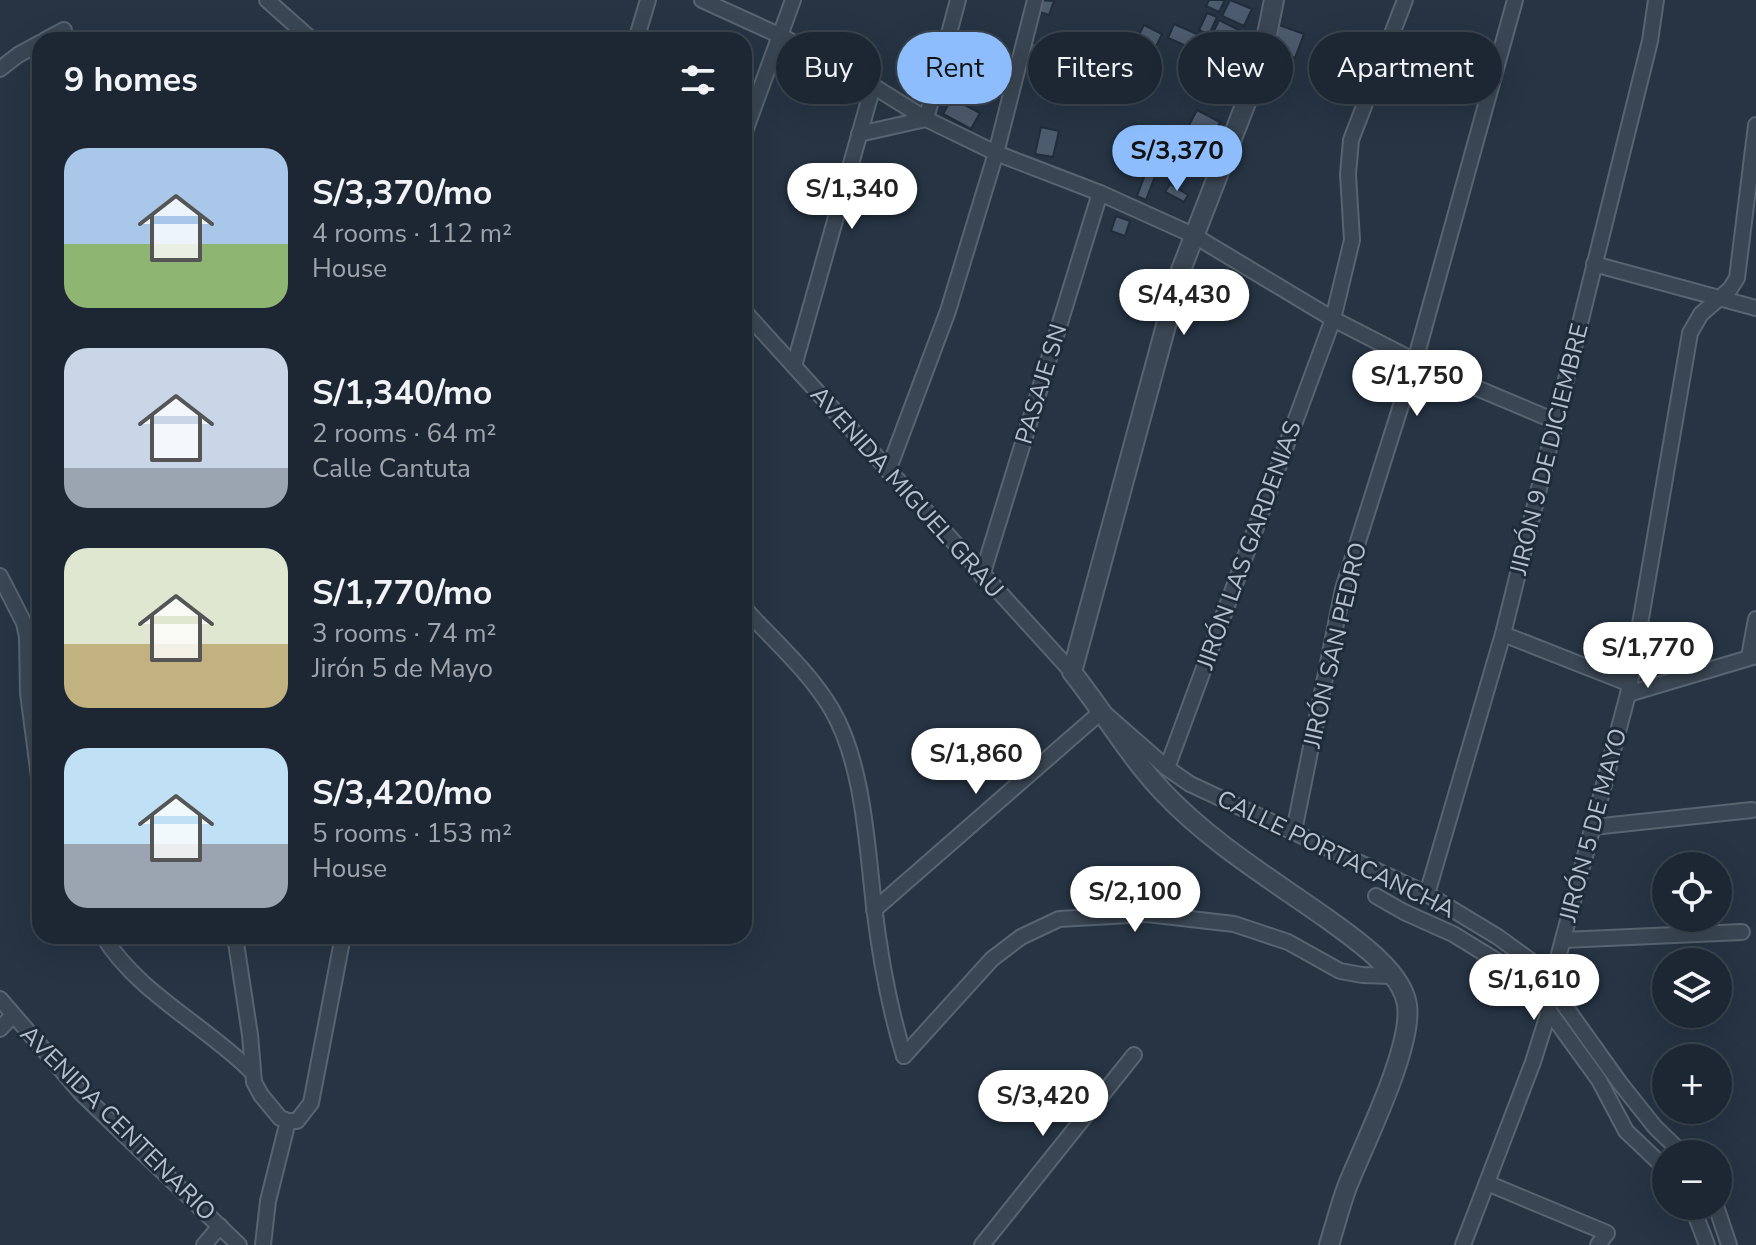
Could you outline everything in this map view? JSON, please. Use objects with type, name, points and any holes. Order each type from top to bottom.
[{"type":"street","points":[[267,0],[303,32]]},
{"type":"street","points":[[638,32],[648,0]]},
{"type":"street","points":[[702,0],[776,34]]},
{"type":"street","points":[[782,32],[793,0]]},
{"type":"street","points":[[926,119],[958,0]]},
{"type":"street","points":[[888,471],[948,311],[996,153],[1035,0]]},
{"type":"street","points":[[1274,0],[1261,64],[1181,270],[1072,672],[1164,793],[1206,832],[1355,938],[1403,991],[1407,1006],[1405,1043],[1345,1192],[1329,1245]]},
{"type":"street","name":"JIRÓN LAS GARDENIAS","points":[[1167,768],[1333,319],[1352,240],[1348,174],[1351,140],[1405,0]]},
{"type":"street","name":"JIRÓN SAN PEDRO","points":[[1294,831],[1343,589],[1415,361],[1515,0]]},
{"type":"street","name":"JIRÓN 9 DE DICIEMBRE","points":[[1427,894],[1503,634],[1650,41],[1656,0]]},
{"type":"street","points":[[60,32],[64,30]]},
{"type":"street","points":[[0,69],[32,48]]},
{"type":"street","points":[[752,113],[776,49]]},
{"type":"street","points":[[881,91],[926,119],[996,153],[1100,193],[1193,235],[1333,319],[1415,361]]},
{"type":"street","points":[[794,366],[868,104]]},
{"type":"street","points":[[859,134],[926,119]]},
{"type":"street","name":"JIRÓN 5 DE MAYO","points":[[1463,1245],[1533,1062],[1549,1011],[1550,988],[1629,689],[1690,333],[1701,314],[1730,289],[1737,278],[1756,125]]},
{"type":"street","name":"PASAJE SN","points":[[982,576],[1100,193]]},
{"type":"street","points":[[1594,264],[1756,308]]},
{"type":"street","name":"AVENIDA MIGUEL GRAU","points":[[752,320],[1072,672]]},
{"type":"street","points":[[1434,370],[1555,421]]},
{"type":"street","points":[[0,576],[24,623],[32,724]]},
{"type":"street","points":[[752,617],[808,678],[832,710],[848,747],[865,822],[874,910],[890,1010],[904,1056],[992,959],[1021,937],[1059,919],[1147,914],[1234,924],[1288,942],[1340,971],[1392,976]]},
{"type":"street","points":[[1503,634],[1629,689],[1753,656],[1756,619]]},
{"type":"street","points":[[874,910],[1102,711]]},
{"type":"street","name":"CALLE PORTACANCHA","points":[[1102,711],[1190,784],[1427,894],[1531,961],[1655,1127],[1668,1140]]},
{"type":"street","points":[[1593,827],[1752,810]]},
{"type":"street","points":[[1376,896],[1453,934],[1497,961],[1525,985],[1549,1011],[1599,1080],[1626,1131],[1652,1156]]},
{"type":"street","points":[[1563,940],[1742,932]]},
{"type":"street","points":[[108,944],[140,979],[217,1039],[251,1071]]},
{"type":"street","points":[[236,944],[250,1035],[251,1071],[261,1095],[280,1118],[288,1121],[297,1121],[311,1103],[341,944]]},
{"type":"street","name":"AVENIDA CENTENARIO","points":[[0,999],[82,1094],[239,1245]]},
{"type":"street","points":[[0,1029],[12,1016]]},
{"type":"street","points":[[982,1245],[1134,1055]]},
{"type":"street","points":[[263,1245],[268,1201],[288,1121]]},
{"type":"street","points":[[1487,1183],[1607,1233],[1598,1245]]},
{"type":"street","points":[[1697,1220],[1707,1245]]},
{"type":"street","points":[[1721,1220],[1729,1245]]},
{"type":"street","points":[[204,1245],[220,1226]]},
{"type":"building","points":[[1037,0],[1054,1],[1049,15],[1034,10]]},
{"type":"building","points":[[1209,0],[1225,0],[1219,12],[1206,6]]},
{"type":"building","points":[[1230,0],[1252,9],[1244,26],[1222,16]]},
{"type":"building","points":[[1207,13],[1217,17],[1210,32],[1199,30]]},
{"type":"building","points":[[1219,20],[1243,32],[1213,32]]},
{"type":"building","points":[[1174,24],[1192,32],[1178,32],[1178,42],[1168,38]]},
{"type":"building","points":[[1144,25],[1158,32],[1140,32]]},
{"type":"building","points":[[1279,25],[1304,34],[1295,58],[1293,32],[1276,32]]},
{"type":"building","points":[[949,104],[963,104],[980,113],[971,129],[943,114]]},
{"type":"building","points":[[1197,110],[1220,122],[1210,141],[1187,129]]},
{"type":"building","points":[[1041,127],[1059,131],[1053,157],[1035,154]]},
{"type":"building","points":[[1146,172],[1155,176],[1146,200],[1137,196]]},
{"type":"building","points":[[1170,184],[1188,195],[1184,202],[1165,192]]},
{"type":"building","points":[[1116,216],[1130,221],[1125,236],[1111,231]]}]
